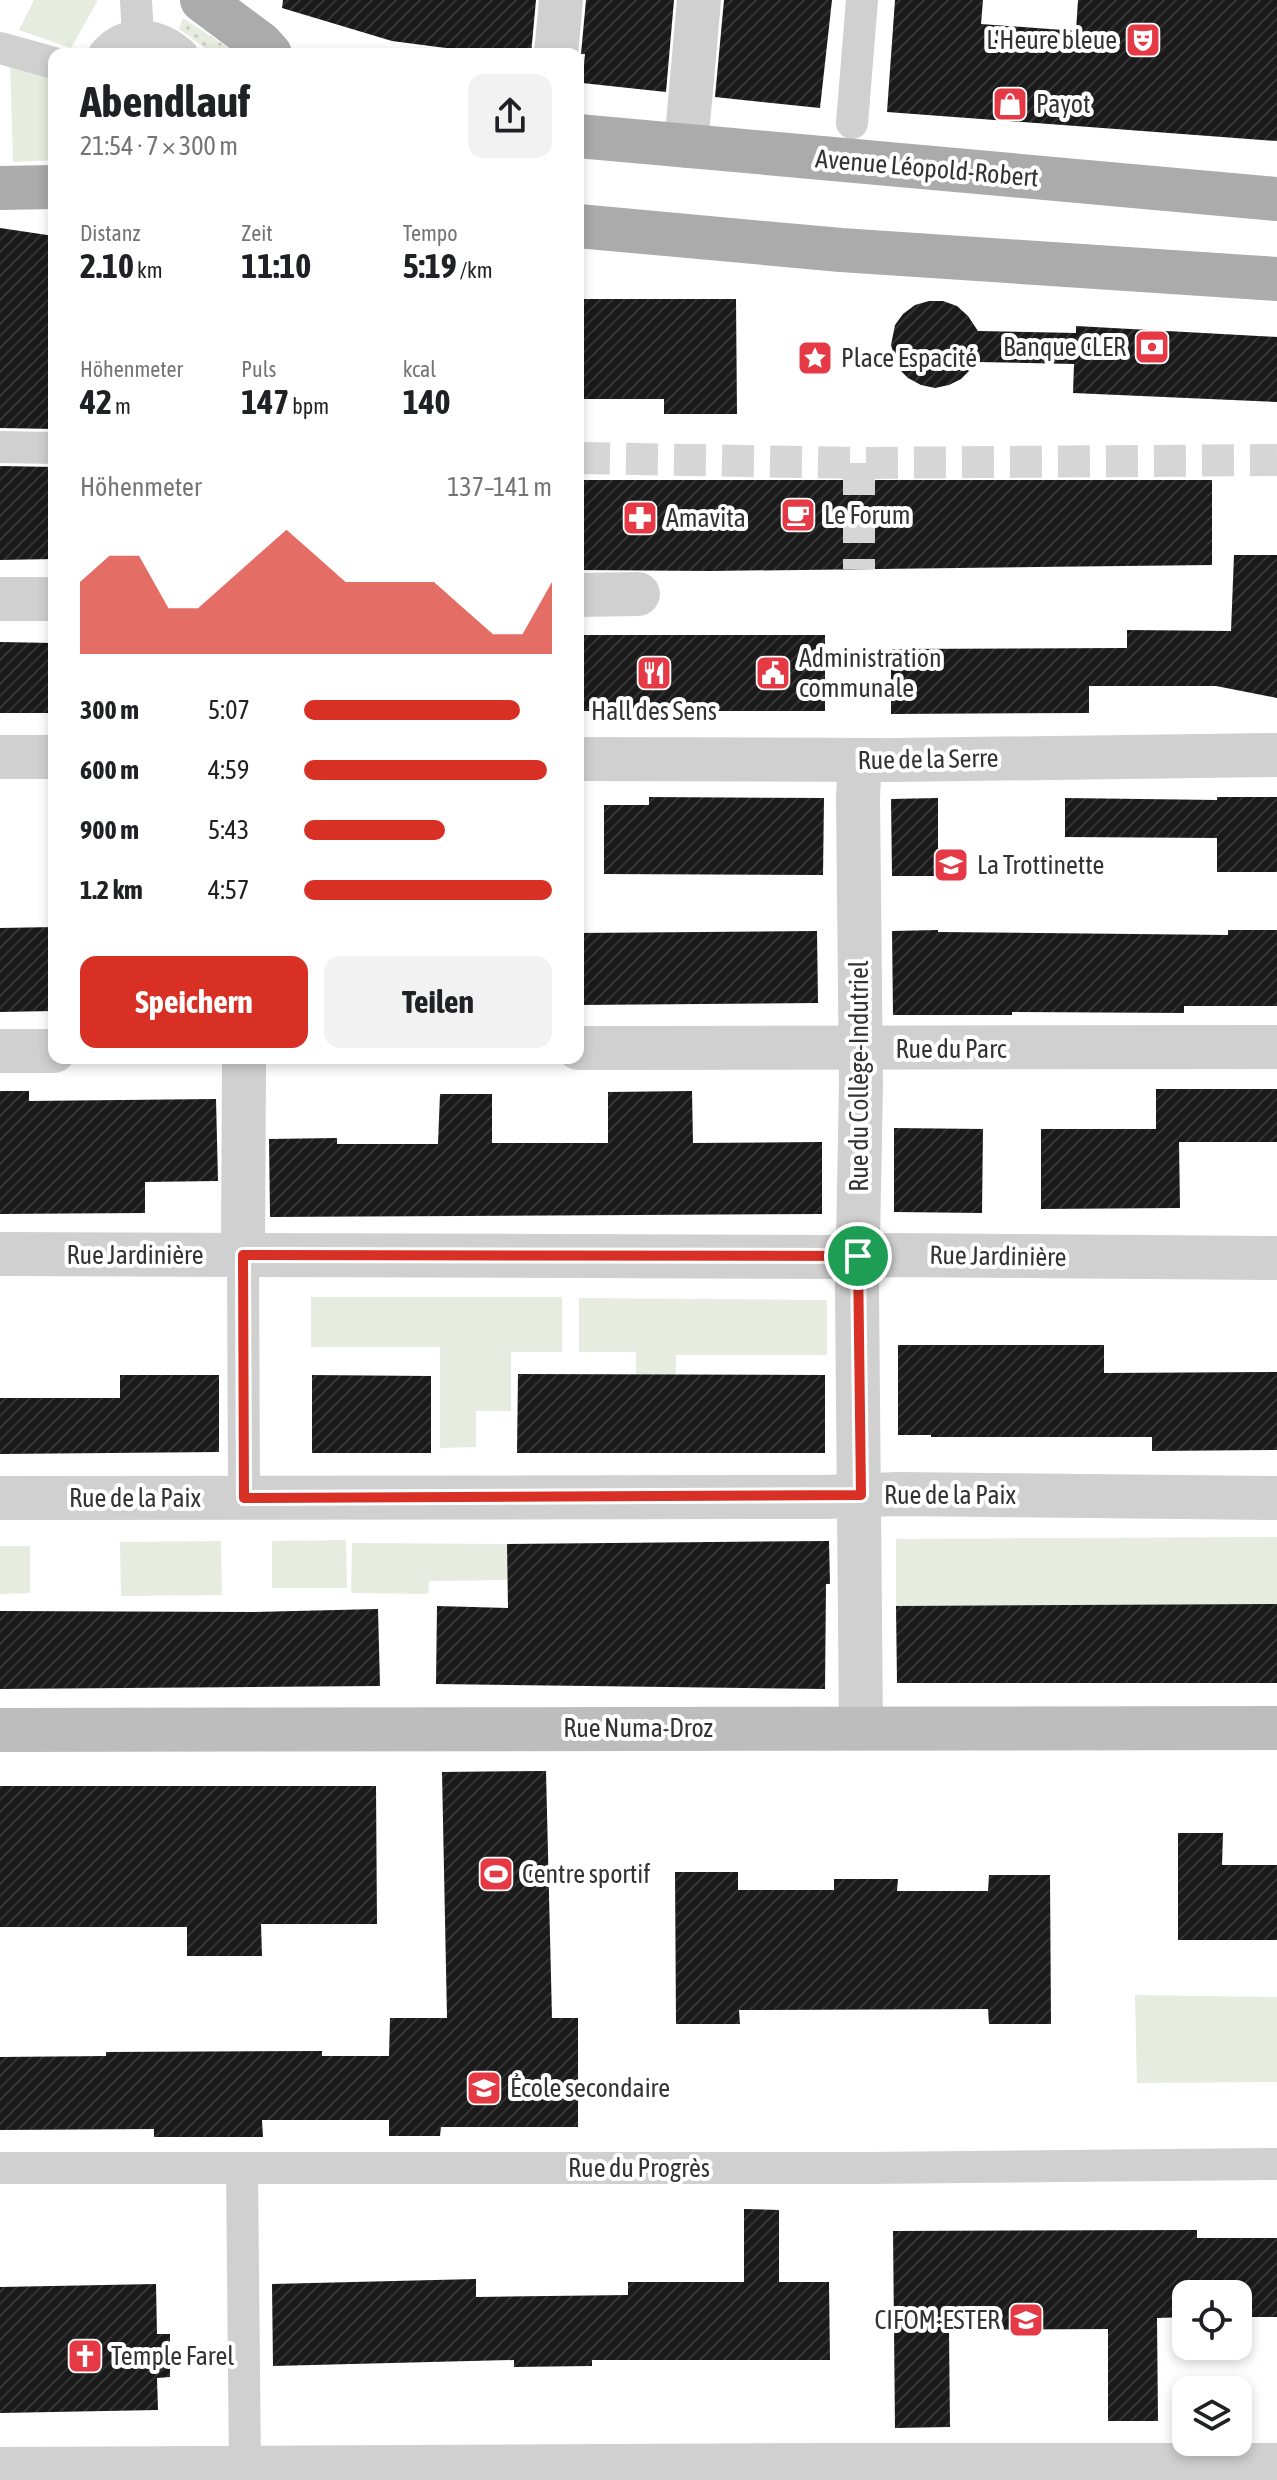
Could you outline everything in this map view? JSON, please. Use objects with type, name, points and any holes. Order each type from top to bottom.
[{"type":"main road","points":[[219,5],[265,48]]},
{"type":"main road","name":"Avenue Léopold-Robert","points":[[584,135],[688,126],[1277,199]]},
{"type":"main road","points":[[0,188],[48,187]]},
{"type":"main road","points":[[584,227],[856,251],[1277,279]]},
{"type":"main road","name":"Rue Numa-Droz","points":[[0,1730],[1277,1728]]},
{"type":"street","points":[[136,0],[138,36]]},
{"type":"street","points":[[557,48],[561,0]]},
{"type":"street","points":[[688,126],[699,0]]},
{"type":"street","points":[[852,123],[862,0]]},
{"type":"street","points":[[112,48],[123,40],[138,36],[155,37],[175,48]]},
{"type":"street","points":[[0,48],[48,61]]},
{"type":"street","points":[[0,447],[48,448]]},
{"type":"street","points":[[584,595],[638,594]]},
{"type":"street","points":[[0,599],[48,599]]},
{"type":"street","name":"Rue de la Serre","points":[[584,759],[860,760],[1277,755]]},
{"type":"street","points":[[0,757],[48,757]]},
{"type":"street","name":"Rue du Collège-Indutriel","points":[[860,760],[858,1256],[861,1728]]},
{"type":"street","name":"Rue du Parc","points":[[584,1048],[1277,1047]]},
{"type":"street","points":[[0,1051],[48,1051]]},
{"type":"street","points":[[244,1064],[244,1498]]},
{"type":"street","name":"Rue Jardinière","points":[[0,1254],[1277,1258]]},
{"type":"street","name":"Rue de la Paix","points":[[0,1498],[897,1494],[1277,1498]]},
{"type":"street","name":"Rue du Progrès","points":[[0,2168],[868,2168],[1277,2164]]},
{"type":"street","points":[[242,2168],[245,2474]]},
{"type":"street","points":[[0,2469],[245,2474],[863,2459],[1277,2465]]},
{"type":"shaded area","points":[[34,0],[98,0],[71,48],[19,30]]},
{"type":"shaded area","points":[[183,18],[229,48],[205,48],[179,29]]},
{"type":"shaded area","points":[[10,60],[48,71],[48,160],[13,162]]},
{"type":"shaded area","points":[[311,1297],[562,1297],[562,1352],[511,1352],[511,1411],[476,1411],[476,1447],[440,1448],[440,1347],[311,1347]]},
{"type":"shaded area","points":[[579,1298],[827,1300],[827,1355],[676,1355],[675,1449],[637,1449],[636,1352],[579,1352]]},
{"type":"shaded area","points":[[1277,1537],[1277,1604],[896,1606],[896,1539]]},
{"type":"shaded area","points":[[346,1540],[347,1588],[272,1588],[272,1541]]},
{"type":"shaded area","points":[[221,1541],[222,1595],[121,1596],[120,1542]]},
{"type":"shaded area","points":[[352,1543],[507,1544],[508,1580],[429,1581],[428,1594],[351,1593]]},
{"type":"shaded area","points":[[0,1546],[30,1546],[30,1593],[0,1594]]},
{"type":"shaded area","points":[[1135,1995],[1277,1997],[1277,2082],[1137,2083]]},
{"type":"building","points":[[283,0],[536,0],[532,48],[446,48],[392,41],[282,8]]},
{"type":"building","points":[[586,0],[674,0],[666,92],[584,83],[585,54],[582,48]]},
{"type":"building","points":[[724,0],[832,0],[820,108],[715,97]]},
{"type":"building","points":[[895,0],[983,0],[981,24],[1076,31],[1078,0],[1277,0],[1277,141],[887,112]]},
{"type":"building","points":[[0,228],[48,235],[48,429],[0,428]]},
{"type":"building","points":[[584,299],[736,299],[737,414],[664,414],[664,399],[584,399]]},
{"type":"building","points":[[943,301],[957,306],[978,331],[1076,333],[1076,326],[1277,337],[1277,402],[1073,393],[1074,364],[978,362],[961,379],[949,385],[935,388],[921,385],[898,368],[891,345],[895,325],[903,314],[915,305]]},
{"type":"building","points":[[0,466],[48,467],[48,559],[0,560]]},
{"type":"building","points":[[584,480],[1212,480],[1212,565],[584,570]]},
{"type":"building","points":[[1234,555],[1277,555],[1277,698],[1216,686],[1089,686],[1089,713],[891,714],[891,649],[1127,648],[1127,630],[1231,631]]},
{"type":"building","points":[[584,635],[825,635],[825,711],[584,711]]},
{"type":"building","points":[[0,642],[48,643],[48,713],[0,713]]},
{"type":"building","points":[[649,797],[824,798],[823,875],[604,874],[604,805],[649,805]]},
{"type":"building","points":[[1217,797],[1277,797],[1277,872],[1217,872],[1217,838],[1065,837],[1065,798],[1217,800]]},
{"type":"building","points":[[938,798],[938,876],[892,876],[891,799]]},
{"type":"building","points":[[48,927],[48,1011],[0,1012],[0,928]]},
{"type":"building","points":[[1228,930],[1277,930],[1277,1006],[1184,1006],[1184,1013],[893,1015],[892,931],[1228,935]]},
{"type":"building","points":[[817,931],[818,1003],[584,1005],[584,933]]},
{"type":"building","points":[[1156,1089],[1277,1089],[1277,1142],[1179,1142],[1180,1208],[1041,1209],[1041,1129],[1156,1129]]},
{"type":"building","points":[[0,1091],[29,1091],[29,1101],[216,1099],[218,1181],[145,1182],[145,1213],[0,1214]]},
{"type":"building","points":[[692,1091],[693,1143],[822,1142],[822,1214],[270,1217],[269,1139],[337,1138],[337,1144],[438,1144],[440,1094],[492,1094],[492,1143],[608,1143],[608,1092]]},
{"type":"building","points":[[894,1128],[983,1129],[982,1213],[894,1212]]},
{"type":"building","points":[[898,1345],[1104,1345],[1104,1373],[1277,1372],[1277,1450],[1152,1451],[1152,1437],[898,1435]]},
{"type":"building","points":[[518,1374],[825,1375],[825,1453],[517,1453]]},
{"type":"building","points":[[120,1375],[219,1375],[219,1452],[0,1454],[0,1398],[120,1398]]},
{"type":"building","points":[[312,1375],[431,1376],[431,1453],[312,1453]]},
{"type":"building","points":[[829,1541],[825,1689],[436,1684],[437,1606],[508,1608],[507,1544]]},
{"type":"building","points":[[1277,1604],[1277,1683],[897,1683],[896,1606]]},
{"type":"building","points":[[378,1609],[380,1686],[0,1689],[0,1611]]},
{"type":"building","points":[[546,1771],[552,2018],[578,2018],[578,2127],[441,2127],[440,2136],[389,2136],[389,2120],[262,2120],[263,2137],[154,2137],[154,2129],[0,2130],[0,2057],[106,2056],[106,2052],[322,2051],[322,2056],[389,2056],[390,2018],[447,2018],[442,1772]]},
{"type":"building","points":[[0,1786],[376,1786],[377,1924],[261,1924],[262,1956],[187,1956],[187,1927],[0,1927]]},
{"type":"building","points":[[1178,1833],[1223,1833],[1222,1865],[1277,1865],[1277,1940],[1178,1940]]},
{"type":"building","points":[[675,1872],[738,1872],[738,1890],[834,1890],[834,1879],[898,1879],[897,1891],[988,1891],[989,1875],[1050,1875],[1051,2024],[989,2024],[988,2009],[739,2010],[740,2024],[676,2024]]},
{"type":"building","points":[[744,2209],[779,2210],[779,2282],[829,2282],[830,2360],[592,2360],[592,2366],[514,2367],[514,2360],[273,2366],[272,2284],[476,2279],[476,2297],[628,2295],[628,2282],[744,2282]]},
{"type":"building","points":[[1197,2230],[1197,2238],[1277,2238],[1277,2317],[1252,2317],[1252,2280],[1172,2280],[1172,2317],[1157,2318],[1158,2421],[1108,2421],[1108,2329],[949,2330],[950,2427],[895,2428],[893,2231]]},
{"type":"building","name":"Temple Farel","points":[[156,2284],[157,2334],[170,2334],[170,2377],[157,2378],[158,2410],[0,2413],[0,2287]]},
{"type":"tunnel","points":[[584,458],[859,463],[1277,460]]},
{"type":"tunnel","points":[[859,463],[859,569]]},
{"type":"place","name":"L'Heure bleue","points":[[1143,40]]},
{"type":"place","name":"Payot","points":[[1010,104]]},
{"type":"place","name":"Banque CLER","points":[[1152,347]]},
{"type":"place","name":"Place Espacité","points":[[815,358]]},
{"type":"place","name":"Le Forum","points":[[798,515]]},
{"type":"place","name":"Amavita","points":[[640,518]]},
{"type":"place","name":"Hall des Sens","points":[[654,673]]},
{"type":"place","name":"Administration communale","points":[[773,673]]},
{"type":"place","name":"La Trottinette","points":[[951,865]]},
{"type":"place","name":"Centre sportif","points":[[496,1874]]},
{"type":"place","name":"École secondaire","points":[[484,2088]]},
{"type":"place","name":"CIFOM-ESTER","points":[[1026,2320]]},
{"type":"place","name":"Temple Farel","points":[[85,2356]]},
{"type":"route","points":[[243,1255],[858,1256],[861,1495],[244,1498],[243,1255]]}]
